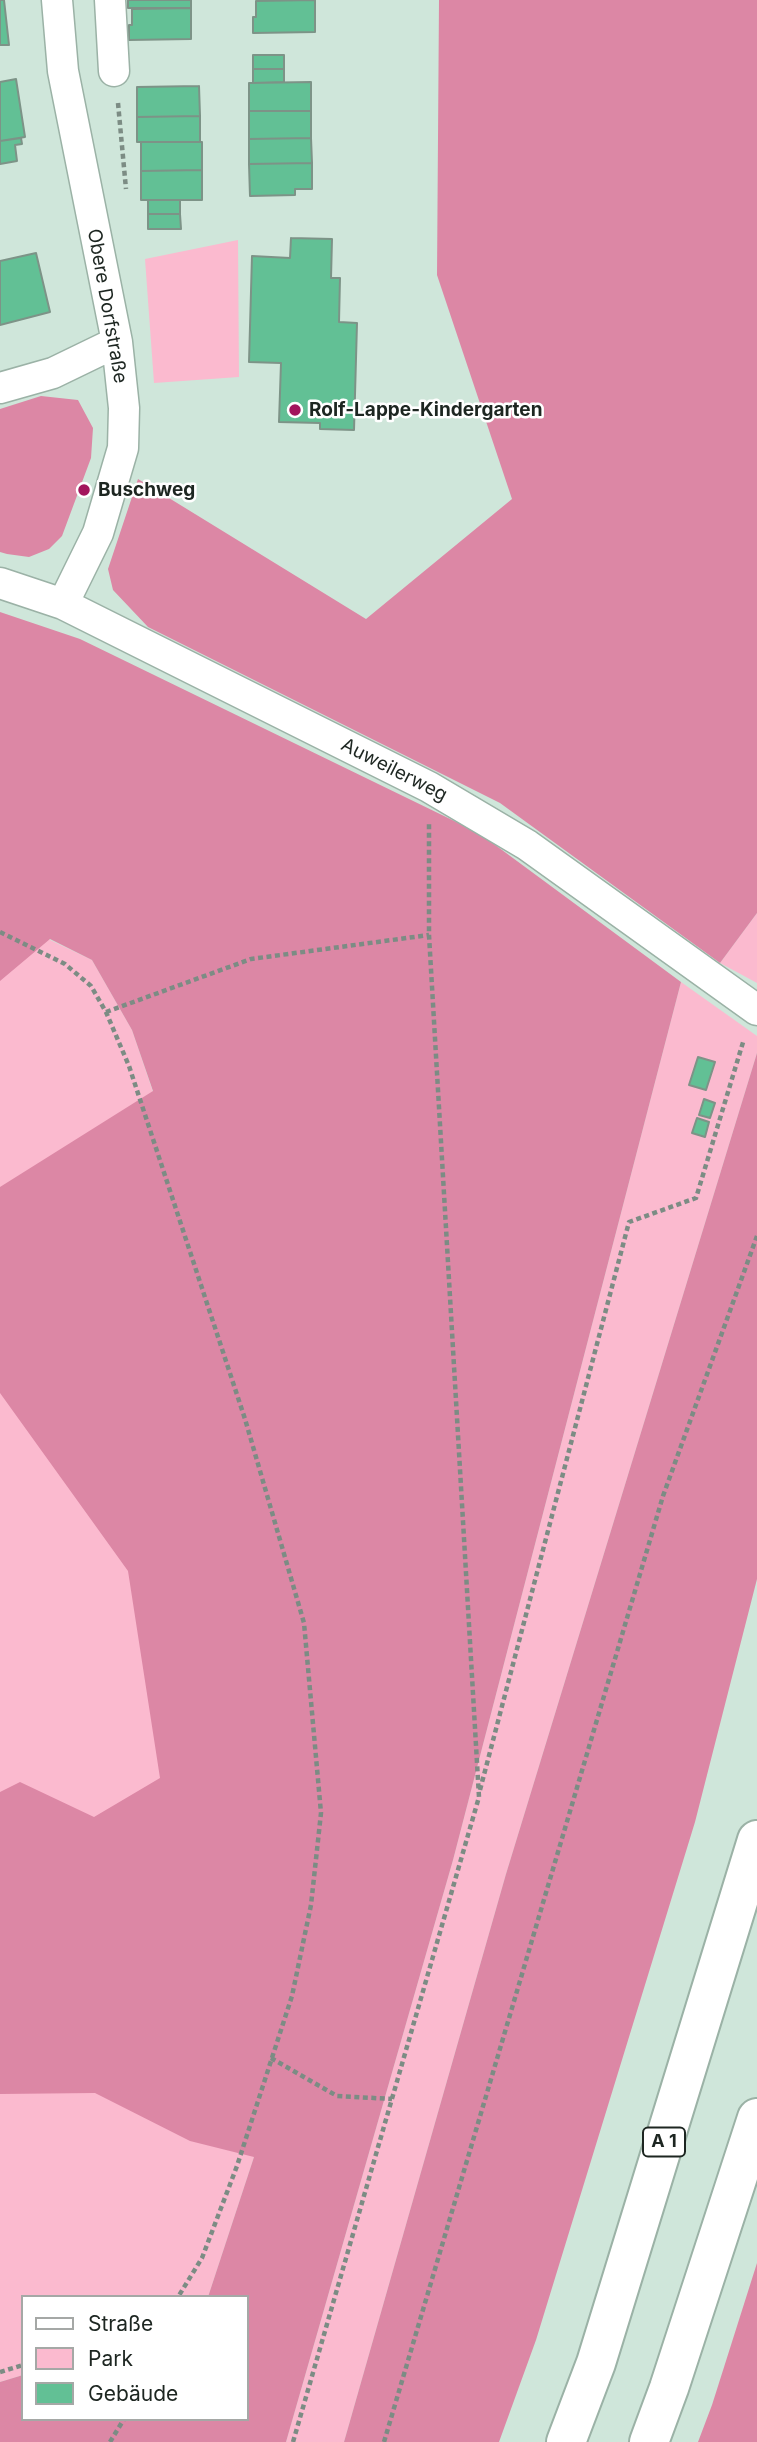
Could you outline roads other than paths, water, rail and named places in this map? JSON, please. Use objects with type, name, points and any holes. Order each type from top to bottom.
[{"type":"highway","name":"A 1","points":[[566,2442],[600,2349],[757,1840]]},
{"type":"highway","points":[[649,2442],[669,2389],[757,2118]]},
{"type":"street","name":"Obere Dorfstraße","points":[[57,0],[63,71],[117,342],[124,408],[123,448],[98,533],[63,604]]},
{"type":"street","points":[[110,0],[114,71]]},
{"type":"street","points":[[0,388],[53,373],[117,342]]},
{"type":"street","name":"Auweilerweg","points":[[0,583],[63,604],[429,787],[527,845],[755,1009]]},
{"type":"place","name":"Rolf-Lappe-Kindergarten","points":[[295,410]]},
{"type":"place","name":"Buschweg","points":[[84,490]]}]
